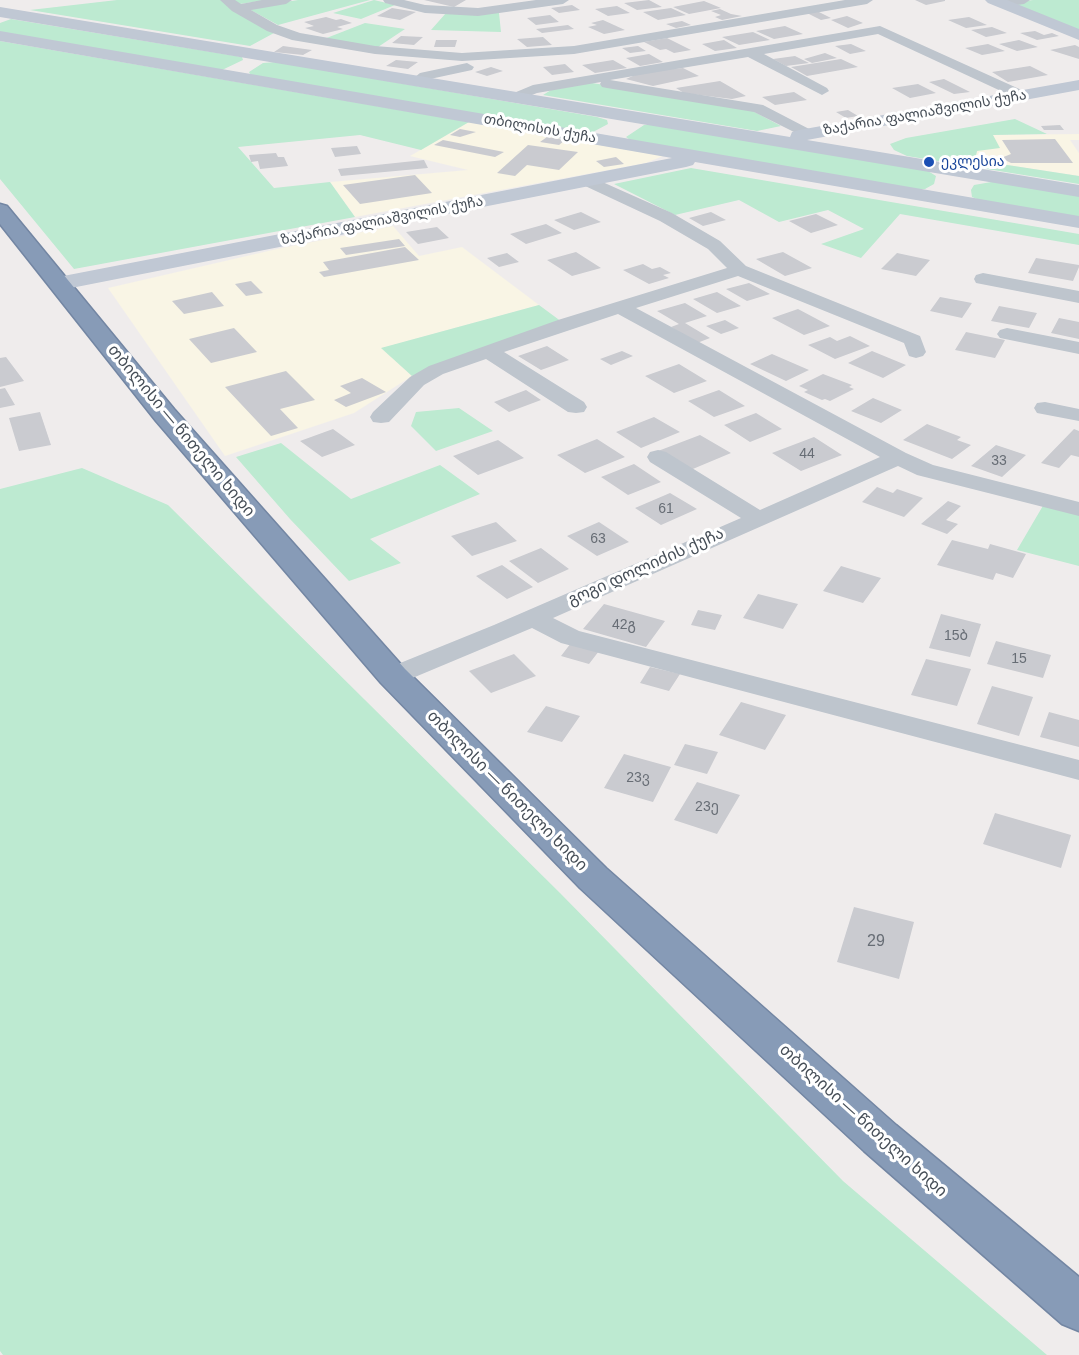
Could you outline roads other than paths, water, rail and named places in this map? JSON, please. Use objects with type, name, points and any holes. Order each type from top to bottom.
[{"type":"highway","name":"თბილისი — წითელი ხიდი","points":[[0,210],[165,415],[393,676],[593,878],[880,1138],[1079,1308]]},
{"type":"main road","points":[[998,2],[1079,35]]},
{"type":"main road","name":"თბილისის ქუჩა","points":[[4,15],[1079,191]]},
{"type":"main road","name":"თბილისის ქუჩა","points":[[0,36],[1079,222]]},
{"type":"main road","points":[[222,74],[247,54]]},
{"type":"main road","points":[[222,74],[267,57]]},
{"type":"main road","name":"ზაქარია ფალიაშვილის ქუჩა","points":[[771,141],[1079,85]]},
{"type":"main road","name":"ზაქარია ფალიაშვილის ქუჩა","points":[[882,157],[867,146],[866,139],[880,131],[1079,95]]},
{"type":"main road","points":[[582,136],[601,134],[620,120],[615,115]]},
{"type":"main road","points":[[623,143],[618,136],[637,124],[654,122]]},
{"type":"main road","name":"ზაქარია ფალიაშვილის ქუჩა","points":[[61,283],[704,157]]},
{"type":"main road","points":[[909,193],[934,192],[946,175],[934,166]]},
{"type":"main road","points":[[975,204],[962,196],[974,180],[999,177]]},
{"type":"street","points":[[231,4],[286,0]]},
{"type":"street","points":[[389,0],[425,9],[478,12],[563,0]]},
{"type":"street","points":[[812,0],[828,7]]},
{"type":"street","points":[[231,4],[272,28],[321,42],[420,55],[503,56],[574,50],[867,0]]},
{"type":"street","points":[[998,2],[1024,0]]},
{"type":"street","points":[[514,98],[533,89],[880,30],[1022,95]]},
{"type":"street","points":[[750,52],[822,91]]},
{"type":"street","points":[[417,81],[425,76],[492,61],[503,56]]},
{"type":"street","points":[[585,80],[758,108],[808,134]]},
{"type":"street","points":[[589,181],[666,217],[714,245],[739,270],[913,340],[916,352]]},
{"type":"street","points":[[381,417],[417,381],[436,370],[620,307],[739,270]]},
{"type":"street","points":[[983,279],[1079,297]]},
{"type":"street","points":[[620,307],[898,458],[925,470],[1079,509]]},
{"type":"street","points":[[1007,334],[1079,348]]},
{"type":"street","points":[[488,351],[576,407]]},
{"type":"street","points":[[1045,408],[1079,415]]},
{"type":"street","points":[[658,457],[757,518]]},
{"type":"street","name":"გოგი დოლიძის ქუჩა","points":[[393,676],[532,618],[898,458]]},
{"type":"street","points":[[532,618],[570,637],[1079,770]]},
{"type":"place","name":"ეკლესია","points":[[929,162]]}]
